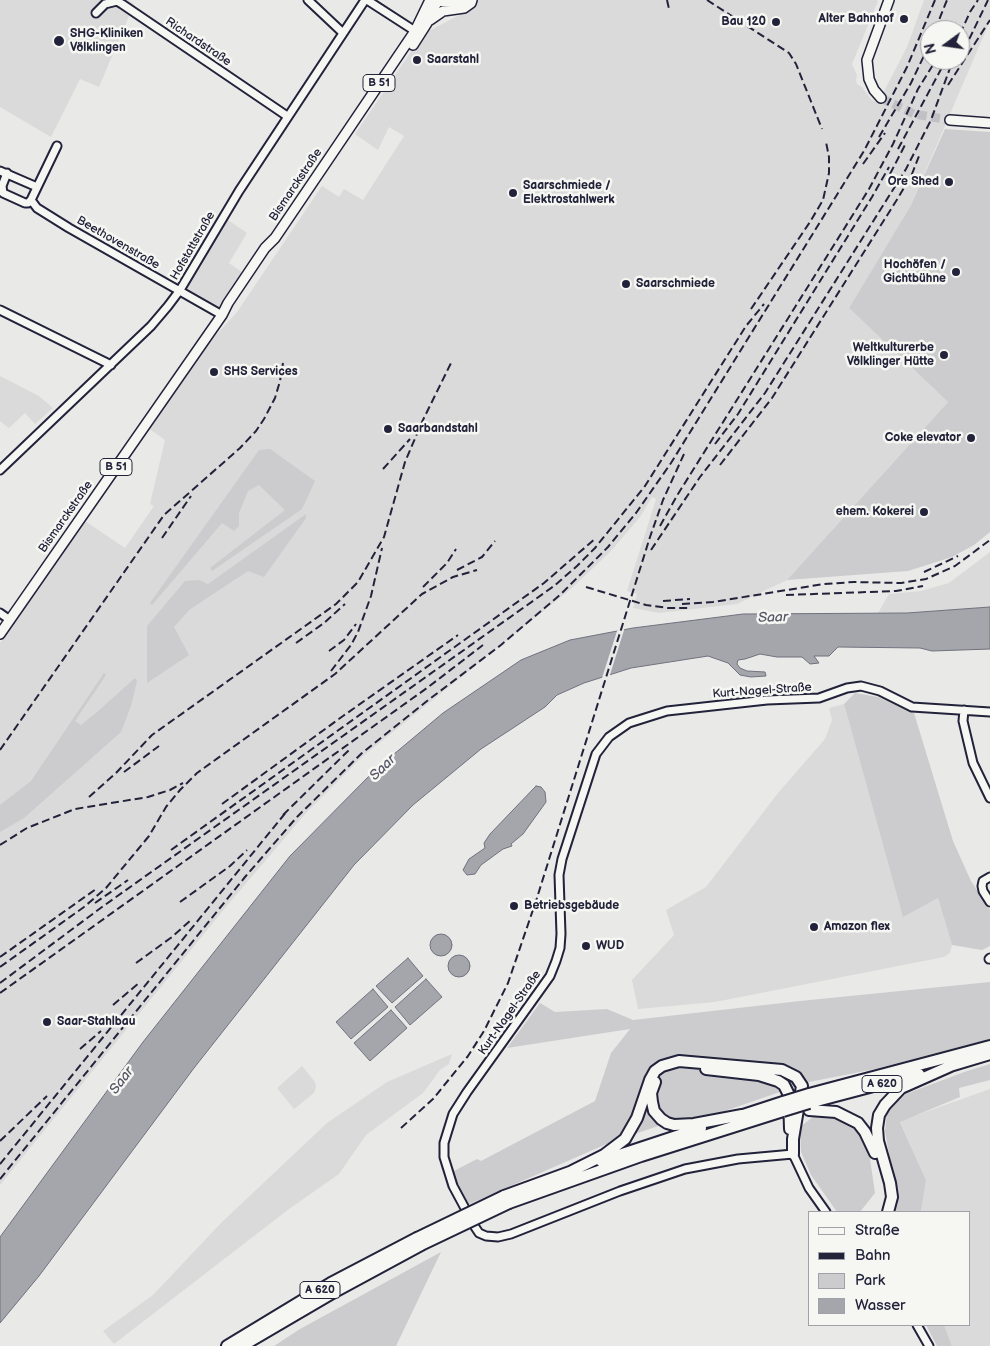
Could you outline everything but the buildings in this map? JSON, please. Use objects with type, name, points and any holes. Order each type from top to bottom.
[{"type":"highway","name":"A 620","points":[[809,1103],[990,1046]]},
{"type":"highway","name":"A 620","points":[[227,1346],[331,1284],[506,1200],[572,1171],[742,1115],[809,1103],[990,1054]]},
{"type":"highway","points":[[572,1171],[604,1155],[625,1139],[637,1118],[647,1086],[655,1071],[662,1066],[680,1061],[774,1069],[790,1073],[796,1077],[802,1086],[793,1139],[793,1154]]},
{"type":"highway","points":[[888,1211],[892,1197],[878,1141],[879,1115],[885,1105],[902,1088],[955,1064]]},
{"type":"highway","points":[[742,1115],[694,1124],[674,1125],[661,1119],[654,1111],[651,1093],[659,1077],[672,1068],[680,1067],[759,1076],[778,1081],[788,1090],[790,1139],[793,1154]]},
{"type":"highway","points":[[783,1109],[809,1103],[836,1112],[858,1123],[866,1132],[872,1144],[885,1184],[886,1196],[880,1211]]},
{"type":"highway","name":"A 620","points":[[506,1200],[764,1117],[783,1109]]},
{"type":"highway","name":"A 620","points":[[242,1346],[419,1242]]},
{"type":"main road","name":"Bismarckstraße","points":[[0,634],[222,315],[265,248],[275,238],[434,0]]},
{"type":"main road","name":"Bismarckstraße","points":[[338,145],[373,102],[427,23],[434,0]]},
{"type":"main road","points":[[434,0],[457,2],[465,0]]},
{"type":"main road","points":[[427,23],[439,12],[464,8],[472,0]]},
{"type":"main road","points":[[881,98],[874,90],[869,79],[867,60],[890,0]]},
{"type":"main road","points":[[950,120],[990,123]]},
{"type":"street","points":[[308,0],[343,33]]},
{"type":"street","points":[[366,0],[415,31]]},
{"type":"street","name":"Hofstattstraße","points":[[0,470],[151,326],[180,290],[216,228],[287,116],[366,0]]},
{"type":"street","name":"Richardstraße","points":[[96,13],[105,4],[117,1],[287,116]]},
{"type":"street","points":[[31,200],[57,146]]},
{"type":"street","name":"Beethovenstraße","points":[[37,187],[3,172],[3,193],[25,203],[31,200],[37,208],[69,228],[222,315]]},
{"type":"street","points":[[0,310],[111,364]]},
{"type":"street","points":[[0,613],[10,620]]},
{"type":"street","name":"Kurt-Nagel-Straße","points":[[793,1154],[738,1160],[685,1169],[620,1191],[511,1234],[498,1237],[486,1236],[475,1227],[453,1186],[444,1157],[444,1142],[453,1114],[467,1092],[550,976],[560,948],[559,875],[562,859],[596,754],[609,737],[629,723],[667,711],[767,700],[819,698],[847,688],[861,686],[880,691],[912,707],[964,710]]},
{"type":"street","points":[[990,712],[964,710],[963,721],[973,763],[990,798]]},
{"type":"street","points":[[990,877],[983,881],[982,886],[990,902]]},
{"type":"street","points":[[793,1154],[809,1188],[825,1211]]},
{"type":"street","points":[[918,1326],[929,1346]]},
{"type":"shaded area","name":"SHG-Kliniken Völklingen","points":[[0,0],[128,0],[134,4],[99,87],[80,79],[51,137],[0,107]]},
{"type":"shaded area","name":"Saarstahl","points":[[477,0],[876,0],[878,1],[852,64],[857,75],[857,84],[862,87],[871,99],[878,103],[907,47],[924,0],[990,0],[990,21],[970,68],[970,20],[920,20],[920,70],[969,70],[911,205],[849,308],[948,402],[787,580],[737,604],[659,613],[633,608],[637,594],[627,591],[656,499],[652,497],[640,517],[611,551],[572,588],[363,756],[306,813],[225,908],[0,1185],[0,643],[85,521],[125,548],[154,506],[150,504],[165,440],[148,428],[207,345],[237,312],[322,186],[339,197],[344,189],[363,200],[404,136],[389,127],[378,150],[355,134],[423,34],[471,9]]},
{"type":"shaded area","points":[[225,218],[247,233],[229,263],[242,272],[218,310],[182,287]]},
{"type":"shaded area","points":[[0,376],[39,396],[53,408],[35,424],[25,413],[9,428],[0,421]]},
{"type":"shaded area","points":[[990,552],[990,607],[907,613],[878,613],[889,594],[921,591],[949,583]]},
{"type":"shaded area","points":[[844,704],[903,916],[938,898],[952,945],[950,953],[944,957],[715,1002],[638,1009],[632,980],[674,935],[666,910],[706,887],[778,793],[825,739],[832,720],[829,708]]},
{"type":"shaded area","points":[[452,1054],[449,1064],[440,1070],[423,1093],[366,1135],[339,1174],[289,1209],[114,1344],[103,1331],[153,1295],[221,1223],[327,1123],[387,1082]]},
{"type":"shaded area","points":[[302,1066],[315,1082],[316,1087],[314,1093],[294,1109],[277,1088]]},
{"type":"shaded area","points":[[990,1089],[990,1346],[952,1346],[944,1326],[970,1326],[970,1211],[921,1211],[926,1180],[900,1121]]},
{"type":"green space","name":"Weltkulturerbe Völklinger Hütte","points":[[945,129],[990,132],[990,532],[974,545],[952,557],[908,571],[787,580],[948,402],[849,308],[911,205]]},
{"type":"green space","points":[[270,449],[315,481],[302,509],[212,571],[210,568],[285,510],[259,485],[248,491],[239,513],[239,526],[234,531],[222,523],[152,605],[150,603],[259,450]]},
{"type":"green space","points":[[306,514],[306,518],[264,577],[248,571],[189,610],[174,627],[189,655],[147,683],[147,626],[185,581],[199,580],[208,584]]},
{"type":"green space","points":[[104,673],[106,675],[75,721],[81,725],[135,678],[137,681],[131,706],[121,732],[24,818],[0,832],[0,805],[31,781]]},
{"type":"green space","points":[[855,693],[878,697],[914,713],[953,841],[971,881],[990,910],[990,946],[982,950],[952,945],[938,898],[903,917],[844,704]]},
{"type":"green space","points":[[990,982],[990,1039],[875,1069],[809,1082],[716,1114],[676,1120],[611,1142],[465,1206],[452,1172],[477,1159],[481,1161],[595,1101],[611,1053],[630,1029],[507,1048],[540,1003],[555,1012],[607,1009],[633,1020]]},
{"type":"green space","points":[[990,1064],[990,1080],[959,1088],[960,1097],[900,1122],[926,1180],[921,1211],[894,1211],[895,1187],[885,1131],[887,1112],[903,1095]]},
{"type":"green space","points":[[813,1117],[830,1118],[845,1121],[860,1132],[870,1159],[875,1193],[861,1211],[836,1211],[811,1175],[801,1152],[800,1127]]},
{"type":"green space","points":[[441,1252],[396,1346],[274,1346],[300,1329]]},
{"type":"green space","points":[[927,1326],[944,1326],[952,1346],[937,1346]]},
{"type":"water","name":"Saar","points":[[990,607],[990,649],[932,651],[920,648],[838,647],[829,656],[814,656],[819,663],[810,664],[802,657],[777,657],[760,654],[738,660],[737,664],[740,668],[747,671],[765,672],[766,676],[751,677],[740,675],[728,663],[708,656],[631,668],[584,683],[557,695],[545,707],[481,749],[413,805],[354,865],[194,1068],[39,1276],[0,1323],[0,1237],[143,1042],[290,856],[375,770],[443,713],[521,660],[570,640],[633,628],[743,614],[907,613]]},
{"type":"water","points":[[536,786],[541,787],[545,792],[546,802],[523,834],[511,844],[512,846],[503,849],[481,865],[475,874],[467,875],[463,870],[469,859],[485,848],[484,843],[490,834]]},
{"type":"water","points":[[441,934],[449,937],[452,945],[449,953],[441,956],[433,953],[430,945],[433,937]]},
{"type":"water","points":[[459,955],[467,958],[470,966],[467,974],[459,977],[451,974],[448,966],[451,958]]},
{"type":"water","points":[[408,958],[423,976],[392,1003],[376,986]]},
{"type":"water","points":[[426,979],[442,997],[410,1025],[395,1007]]},
{"type":"water","points":[[373,989],[388,1007],[351,1039],[336,1022]]},
{"type":"water","points":[[391,1010],[407,1028],[370,1061],[354,1043]]},
{"type":"pier","points":[[625,627],[609,678],[601,681],[618,628]]},
{"type":"tunnel","points":[[881,98],[914,114],[950,120]]},
{"type":"railway","points":[[667,0],[669,9]]},
{"type":"railway","points":[[707,0],[789,53],[796,64],[822,129]]},
{"type":"railway","points":[[0,1179],[245,877],[297,817],[362,753],[501,645],[561,594],[608,547],[636,513],[671,463],[864,151],[907,67],[935,0]]},
{"type":"railway","points":[[939,20],[947,0]]},
{"type":"railway","points":[[966,20],[978,0]]},
{"type":"railway","points":[[970,38],[988,0]]},
{"type":"railway","points":[[948,85],[990,20]]},
{"type":"railway","points":[[879,137],[920,64]]},
{"type":"railway","points":[[660,526],[678,494],[869,189],[893,144],[918,89],[930,70]]},
{"type":"railway","points":[[898,149],[941,70]]},
{"type":"railway","points":[[651,550],[700,477],[765,393],[906,169],[931,120],[949,70]]},
{"type":"railway","points":[[863,164],[885,133]]},
{"type":"railway","points":[[751,309],[823,200],[829,173],[829,157],[826,142]]},
{"type":"railway","points":[[890,174],[906,143]]},
{"type":"railway","points":[[720,465],[772,398],[898,198],[912,174],[919,156]]},
{"type":"railway","points":[[715,444],[738,414],[889,167]]},
{"type":"railway","points":[[0,983],[102,907],[554,586],[577,566],[595,548],[645,486],[746,326],[764,304]]},
{"type":"railway","points":[[89,797],[116,773],[152,735],[336,604],[358,582],[384,537],[405,462],[452,361]]},
{"type":"railway","points":[[0,750],[164,515],[240,448],[256,431],[275,398],[283,363]]},
{"type":"railway","points":[[383,469],[410,439]]},
{"type":"railway","points":[[401,1128],[433,1099],[468,1056],[484,1031],[508,983],[536,901],[650,537],[663,500],[684,454]]},
{"type":"railway","points":[[162,538],[191,496]]},
{"type":"railway","points":[[171,850],[544,583],[596,538]]},
{"type":"railway","points":[[682,604],[713,602],[824,584],[854,582],[901,583],[926,579],[955,566],[990,540]]},
{"type":"railway","points":[[457,570],[482,557],[495,541]]},
{"type":"railway","points":[[331,671],[351,645],[358,632],[371,596],[382,548]]},
{"type":"railway","points":[[423,587],[447,563],[456,549]]},
{"type":"railway","points":[[924,572],[958,556]]},
{"type":"railway","points":[[0,967],[84,907],[106,888],[149,836],[166,807],[197,773],[335,674],[422,594],[453,577],[477,570]]},
{"type":"railway","points":[[786,595],[896,591],[923,586]]},
{"type":"railway","points":[[586,587],[646,605],[668,608],[691,608]]},
{"type":"railway","points":[[663,601],[690,599]]},
{"type":"railway","points":[[296,643],[324,623],[345,604]]},
{"type":"railway","points":[[329,651],[344,640],[356,624]]},
{"type":"railway","points":[[222,804],[458,635]]},
{"type":"railway","points":[[0,993],[427,688],[483,645]]},
{"type":"railway","points":[[124,772],[159,746]]},
{"type":"railway","points":[[283,815],[349,750]]},
{"type":"railway","points":[[0,845],[27,828],[75,809],[148,797],[170,790],[183,783]]},
{"type":"railway","points":[[0,1164],[287,811]]},
{"type":"railway","points":[[180,902],[230,866],[247,850]]},
{"type":"railway","points":[[95,903],[128,880]]},
{"type":"railway","points":[[0,957],[96,889]]},
{"type":"railway","points":[[136,963],[172,937],[191,920]]},
{"type":"railway","points":[[113,1005],[139,983]]},
{"type":"railway","points":[[80,1049],[101,1031]]},
{"type":"railway","points":[[0,1141],[47,1096]]},
{"type":"place","name":"Alter Bahnhof","points":[[904,19]]},
{"type":"place","name":"Bau 120","points":[[776,22]]},
{"type":"place","name":"SHG-Kliniken Völklingen","points":[[59,41]]},
{"type":"place","name":"Saarstahl","points":[[417,60]]},
{"type":"place","name":"Ore Shed","points":[[949,182]]},
{"type":"place","name":"Saarschmiede / Elektrostahlwerk","points":[[513,193]]},
{"type":"place","name":"Hochöfen / Gichtbühne","points":[[956,272]]},
{"type":"place","name":"Saarschmiede","points":[[626,284]]},
{"type":"place","name":"Weltkulturerbe Völklinger Hütte","points":[[944,355]]},
{"type":"place","name":"SHS Services","points":[[214,372]]},
{"type":"place","name":"Saarbandstahl","points":[[388,429]]},
{"type":"place","name":"Coke elevator","points":[[971,438]]},
{"type":"place","name":"ehem. Kokerei","points":[[924,512]]},
{"type":"place","name":"Betriebsgebäude","points":[[514,906]]},
{"type":"place","name":"Amazon flex","points":[[814,927]]},
{"type":"place","name":"WUD","points":[[586,946]]},
{"type":"place","name":"Saar-Stahlbau","points":[[47,1022]]}]
